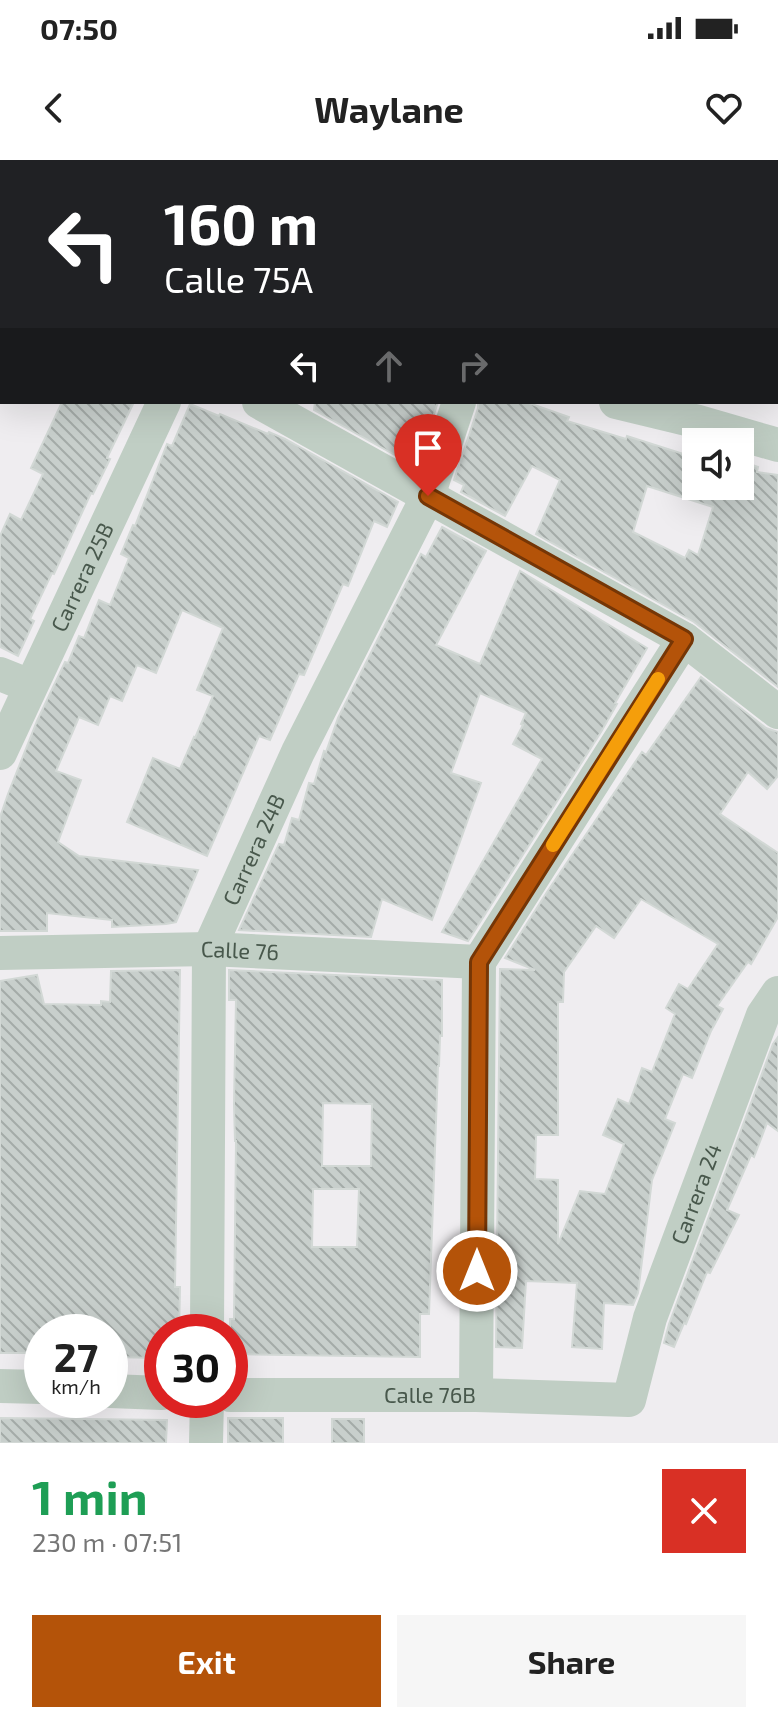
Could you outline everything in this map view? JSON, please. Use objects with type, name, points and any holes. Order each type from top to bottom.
[{"type":"street","name":"Carrera 25B","points":[[0,753],[15,680],[163,404]]},
{"type":"street","points":[[263,404],[684,639],[778,712]]},
{"type":"street","name":"Carrera 24B","points":[[207,1314],[209,949],[298,752],[428,496],[458,404]]},
{"type":"street","points":[[633,404],[702,412],[778,445]]},
{"type":"street","points":[[476,1395],[479,962],[684,639]]},
{"type":"street","name":"Calle 76","points":[[0,953],[209,949],[479,962]]},
{"type":"street","name":"Carrera 24","points":[[629,1400],[650,1318],[763,1015],[778,993]]},
{"type":"street","points":[[0,1386],[24,1387]]},
{"type":"street","name":"Calle 76B","points":[[248,1395],[476,1395],[629,1400]]},
{"type":"street","points":[[206,1443],[207,1418]]},
{"type":"building","points":[[61,404],[133,404],[107,458],[110,459],[30,619],[34,621],[18,656],[0,647],[0,536],[10,514],[21,520],[43,474],[31,468]]},
{"type":"building","points":[[190,404],[285,439],[398,502],[387,527],[374,521],[348,586],[343,584],[304,675],[299,674],[270,740],[259,736],[207,856],[127,822],[153,758],[180,769],[213,696],[197,690],[223,628],[182,610],[156,673],[137,665],[122,701],[110,696],[98,725],[79,717],[56,771],[81,780],[58,842],[79,856],[198,870],[176,922],[112,927],[112,920],[47,913],[47,931],[0,931],[0,817],[8,794],[37,721],[79,636],[84,638],[99,600],[110,605],[129,558],[121,554],[167,444],[172,446]]},
{"type":"building","points":[[315,404],[437,404],[417,465],[314,410]]},
{"type":"building","points":[[478,404],[532,404],[569,417],[567,421],[682,454],[682,497],[647,486],[633,532],[685,558],[689,550],[698,555],[713,507],[691,500],[754,500],[754,466],[758,467],[757,472],[778,475],[778,687],[694,622],[536,534],[560,480],[532,466],[505,516],[461,492],[464,485],[454,480]]},
{"type":"building","points":[[442,527],[486,551],[436,645],[480,664],[520,571],[647,648],[601,732],[468,941],[442,932],[542,759],[513,744],[526,713],[480,693],[451,773],[481,783],[432,920],[382,899],[371,937],[239,930],[279,844],[284,845],[292,818],[299,820],[309,783],[314,784],[338,718],[421,554],[426,557]]},
{"type":"building","points":[[701,677],[766,728],[778,732],[778,776],[767,789],[748,772],[720,814],[778,853],[778,917],[751,964],[748,962],[717,1006],[723,1009],[692,1078],[683,1074],[665,1119],[675,1123],[652,1180],[638,1293],[633,1305],[604,1303],[602,1349],[572,1347],[577,1283],[526,1281],[522,1348],[496,1347],[500,969],[535,970],[505,958],[642,752],[646,755]],"holes":[[[641,899],[718,944],[688,989],[679,984],[666,1008],[675,1014],[652,1072],[642,1068],[629,1104],[618,1099],[603,1135],[624,1144],[605,1194],[580,1191],[558,1244],[558,1180],[535,1179],[536,1135],[558,1135],[558,1002],[563,1002],[564,972],[596,926],[614,938]]]},
{"type":"building","points":[[180,970],[175,1287],[180,1287],[179,1314],[144,1314],[144,1358],[128,1357],[128,1314],[24,1314],[24,1353],[0,1353],[0,981],[37,975],[44,1004],[101,1005],[101,1001],[110,1002],[111,971]]},
{"type":"building","points":[[229,970],[442,980],[429,1314],[420,1314],[420,1357],[248,1354],[248,1314],[234,1314],[236,1000],[229,1000]],"holes":[[[323,1103],[372,1104],[371,1166],[322,1166]],[[313,1189],[359,1189],[357,1247],[312,1247]]]},
{"type":"building","points":[[778,1037],[778,1131],[767,1123],[754,1157],[751,1155],[727,1210],[739,1215],[710,1273],[707,1272],[674,1347],[664,1343],[669,1324]]},
{"type":"building","points":[[0,1418],[167,1420],[166,1443],[0,1443]]},
{"type":"building","points":[[228,1418],[283,1418],[283,1443],[228,1443]]},
{"type":"building","points":[[332,1419],[364,1419],[364,1443],[332,1443]]},
{"type":"slow traffic","points":[[553,845],[658,679]]},
{"type":"route","points":[[428,496],[684,639],[479,962],[477,1271]]}]
